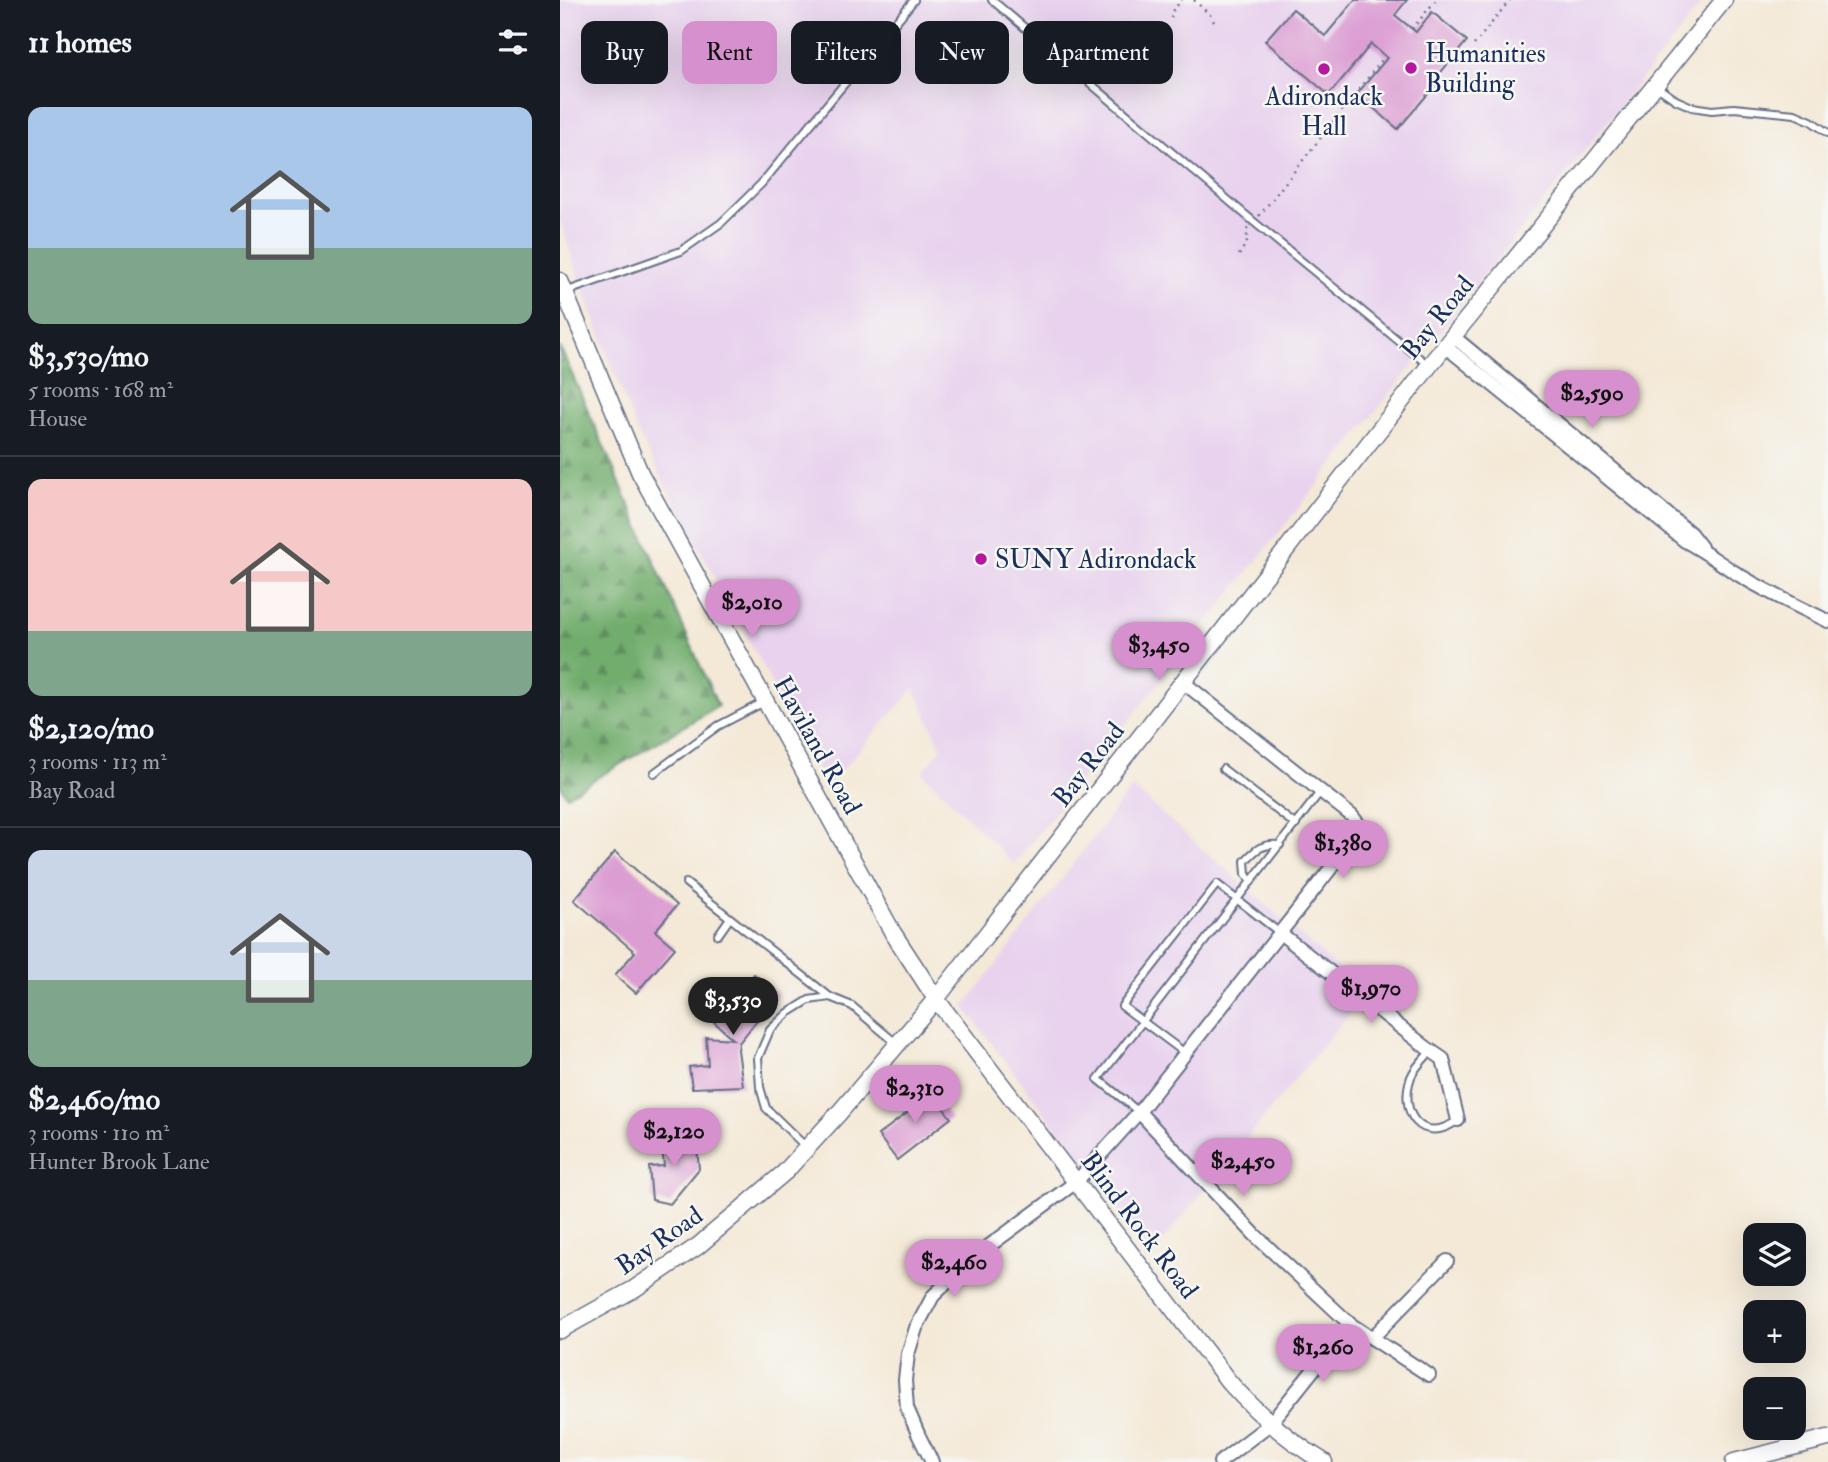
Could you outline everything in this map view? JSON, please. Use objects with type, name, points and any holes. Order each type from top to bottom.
[{"type":"street","name":"Bay Road","points":[[560,1330],[634,1289],[698,1245],[785,1172],[807,1149],[936,999],[1429,366],[1724,0]]},
{"type":"street","name":"Haviland Road","points":[[562,287],[640,472],[893,933],[936,999]]},
{"type":"street","points":[[1450,341],[1690,533],[1703,550],[1730,570],[1773,595],[1828,621]]},
{"type":"street","points":[[932,1462],[907,1408],[905,1380],[908,1354],[916,1328],[933,1296],[974,1257],[1076,1182],[1139,1112],[1361,827],[1352,816],[1183,682]]},
{"type":"street","points":[[1280,933],[1443,1059],[1458,1120]]},
{"type":"street","name":"Blind Rock Road","points":[[936,999],[1228,1382],[1270,1424],[1324,1462]]},
{"type":"street","points":[[1139,1112],[1256,1236],[1350,1324],[1429,1375]]},
{"type":"street","points":[[1372,1338],[1447,1261]]},
{"type":"street","points":[[1220,1462],[1270,1424],[1350,1324]]},
{"type":"street","points":[[1734,1462],[1777,1457],[1828,1438]]},
{"type":"lane","points":[[562,287],[681,251],[721,223],[761,184],[914,0]]},
{"type":"lane","points":[[992,0],[1429,366]]},
{"type":"lane","points":[[1656,86],[1692,107],[1795,114],[1828,133]]},
{"type":"lane","points":[[654,773],[718,726],[766,701]]},
{"type":"lane","points":[[1223,769],[1296,825]]},
{"type":"lane","points":[[1139,1112],[1098,1079],[1321,791]]},
{"type":"lane","points":[[1251,882],[1246,874],[1245,861],[1255,849],[1269,844],[1280,845]]},
{"type":"lane","points":[[686,883],[830,997],[852,1006],[898,1044]]},
{"type":"lane","points":[[1185,1054],[1122,1006],[1217,884],[1280,933]]},
{"type":"lane","points":[[719,935],[730,918]]},
{"type":"lane","points":[[807,1149],[766,1108],[760,1087],[758,1058],[770,1030],[788,1013],[809,1000],[830,997]]},
{"type":"lane","points":[[1432,1051],[1411,1078],[1407,1102],[1409,1113],[1415,1121],[1431,1129],[1443,1129],[1458,1120]]},
{"type":"path","points":[[1171,18],[1173,10],[1182,0]]},
{"type":"path","points":[[1194,0],[1214,22]]},
{"type":"path","points":[[1412,29],[1436,0]]},
{"type":"path","points":[[1474,45],[1510,0]]},
{"type":"path","points":[[1259,216],[1385,56]]},
{"type":"path","points":[[1239,255],[1248,240],[1248,229]]},
{"type":"shaded area","name":"SUNY Adirondack","points":[[560,0],[1705,0],[1014,864],[922,772],[942,749],[914,688],[827,787],[637,431],[577,273],[560,220]]},
{"type":"shaded area","points":[[1132,787],[1366,993],[1152,1254],[964,1007]]},
{"type":"green space","points":[[560,347],[718,706],[567,796],[560,785]]},
{"type":"building","points":[[1355,0],[1407,0],[1395,15],[1416,32],[1432,12],[1467,41],[1436,78],[1439,81],[1398,129],[1357,94],[1387,58],[1371,44],[1329,95],[1265,41],[1293,9],[1325,36]]},
{"type":"building","points":[[615,852],[677,905],[655,931],[675,948],[636,993],[615,975],[635,952],[574,900]]},
{"type":"building","points":[[754,974],[778,994],[739,1043],[743,1086],[692,1088],[689,1067],[708,1065],[706,1037],[733,1039],[714,1022]]},
{"type":"building","points":[[928,1088],[951,1118],[897,1160],[878,1135],[916,1106],[912,1101]]},
{"type":"building","points":[[696,1136],[699,1169],[670,1204],[652,1200],[649,1167],[664,1166],[661,1139]]},
{"type":"place","name":"Humanities Building","points":[[1411,68]]},
{"type":"place","name":"Adirondack Hall","points":[[1324,69]]},
{"type":"place","name":"SUNY Adirondack","points":[[981,559]]}]
